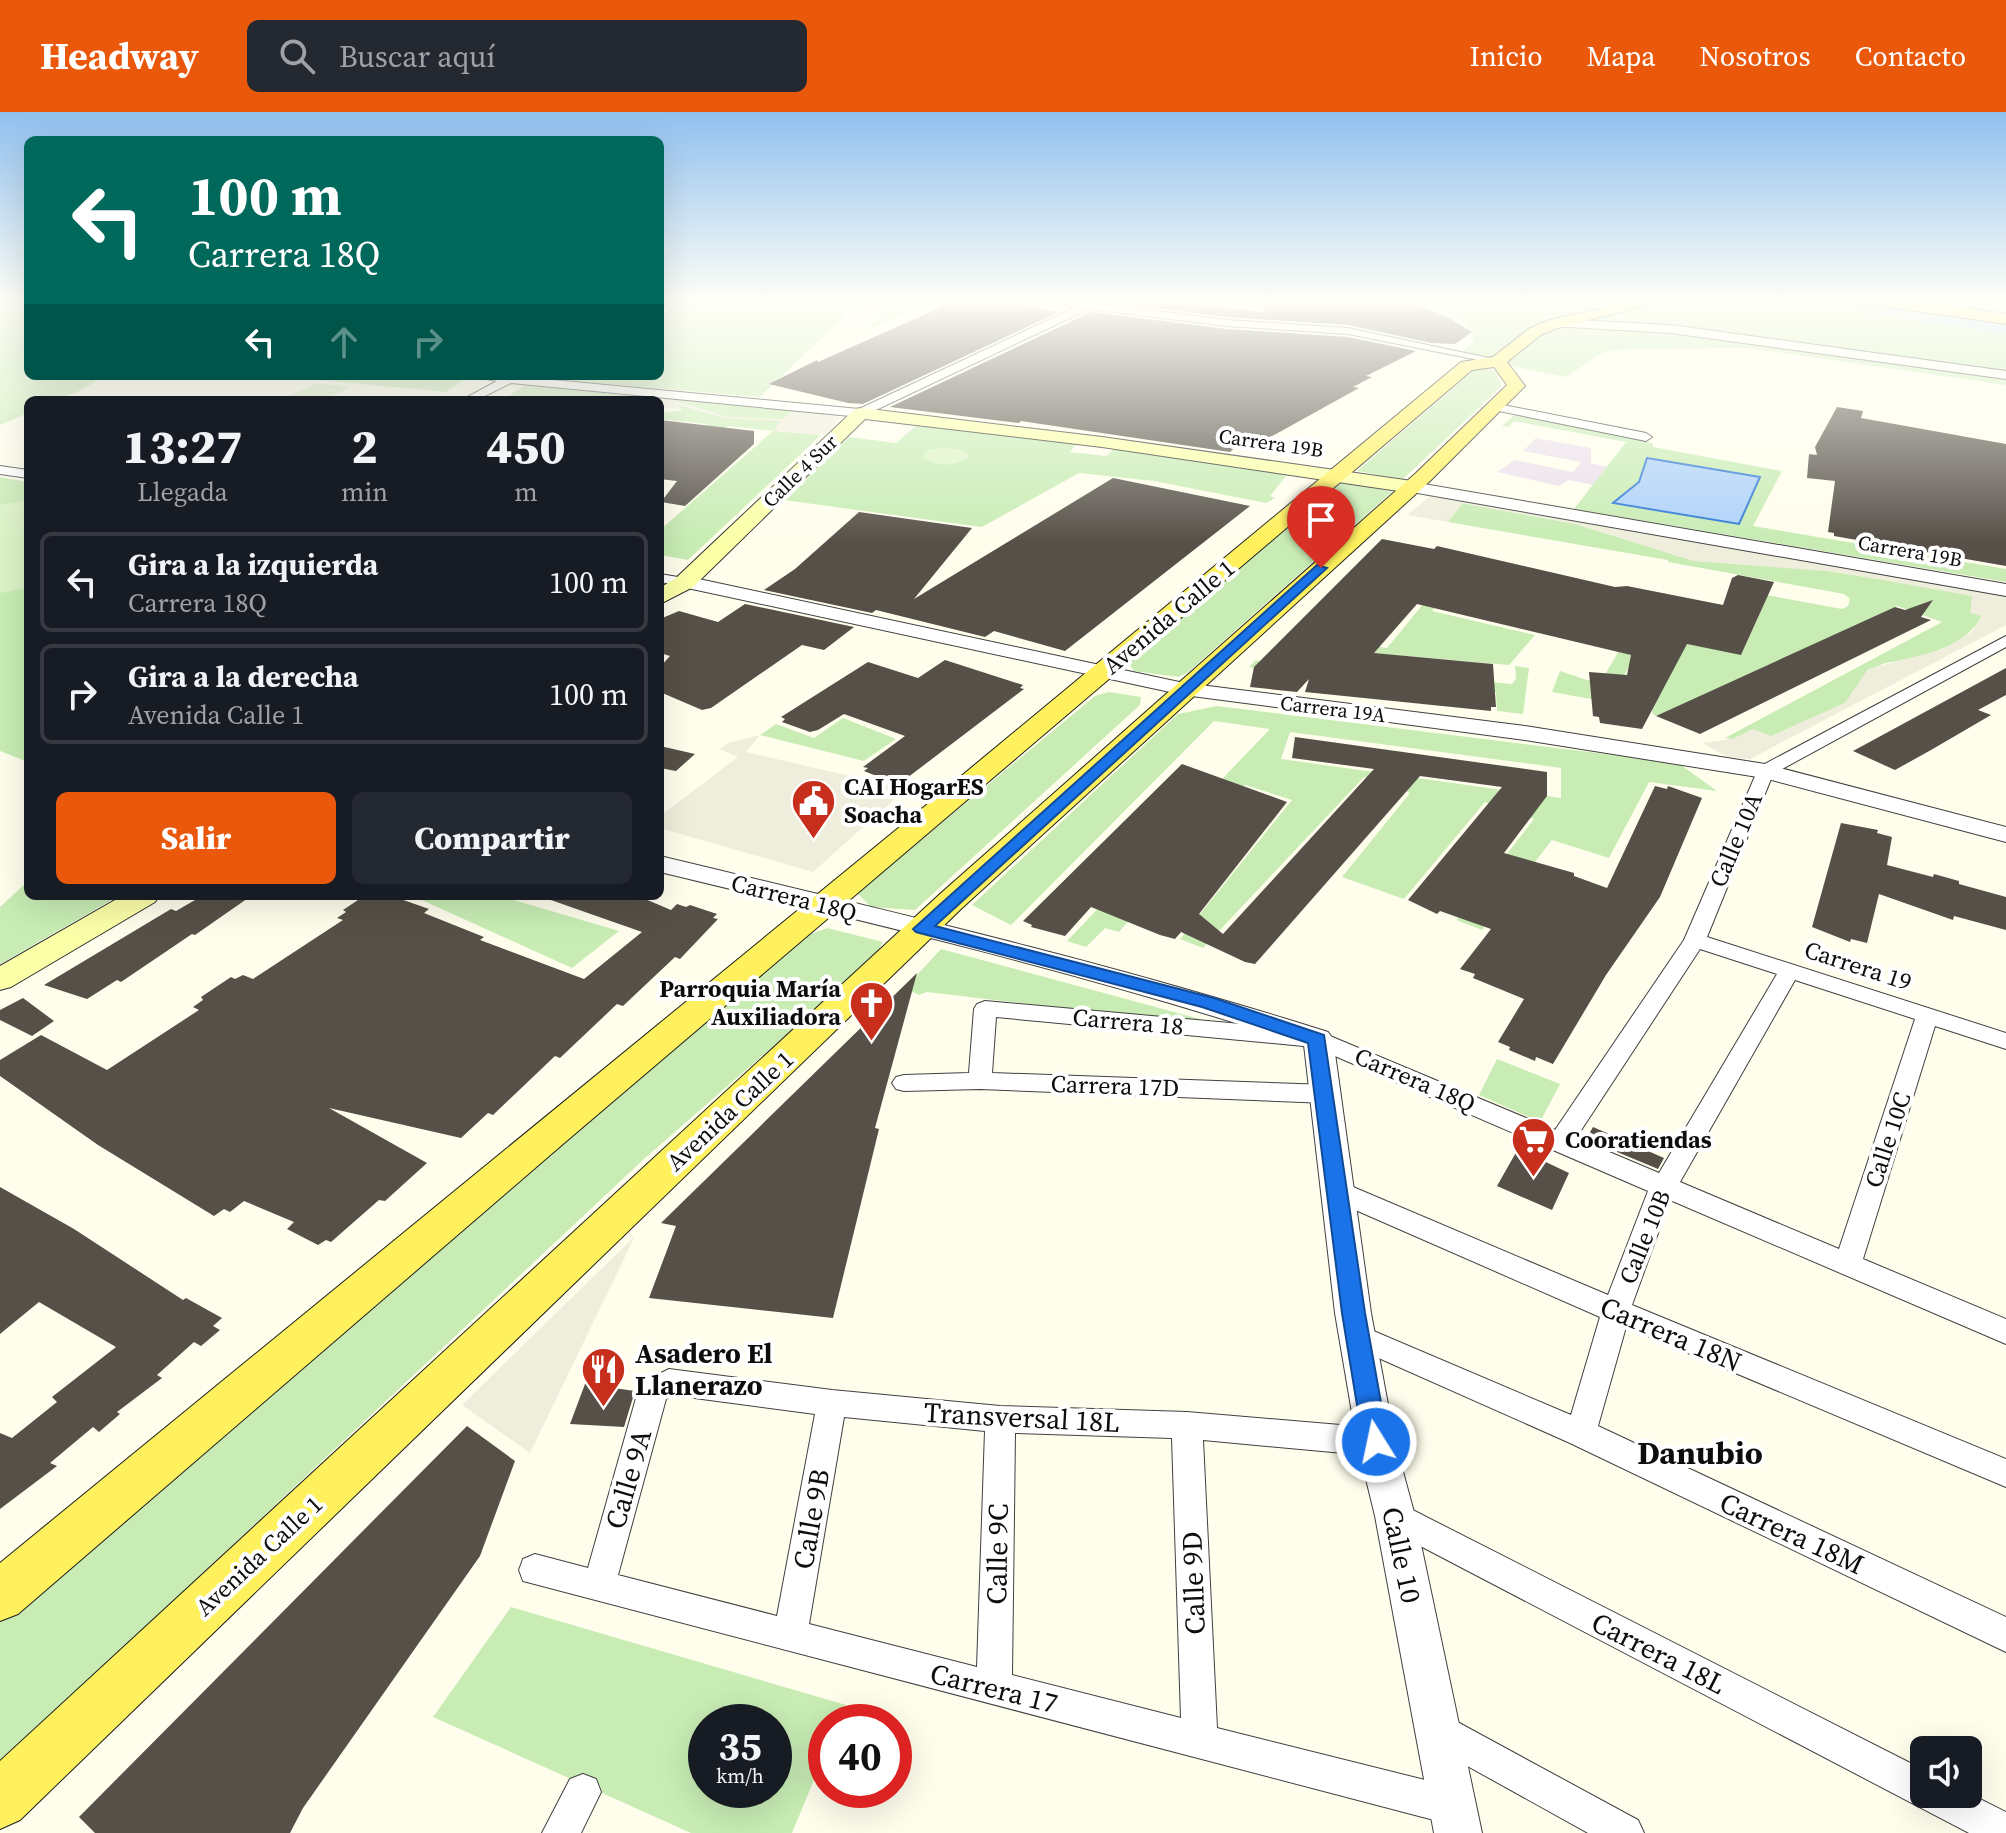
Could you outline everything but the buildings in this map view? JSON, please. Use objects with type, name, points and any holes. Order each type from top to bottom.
[{"type":"main road","name":"Avenida Calle 1","points":[[0,1596],[309,1332],[1102,674],[1449,381]]},
{"type":"main road","name":"Avenida Calle 1","points":[[0,1800],[922,929],[1184,689],[1412,487],[1516,386],[1513,381]]},
{"type":"main road","name":"Carrera 19B","points":[[861,413],[1412,487]]},
{"type":"main road","name":"Calle 4 Sur","points":[[664,595],[685,582],[861,413]]},
{"type":"main road","points":[[0,980],[137,900]]},
{"type":"street","points":[[476,396],[505,381]]},
{"type":"street","name":"Carrera 19B","points":[[545,381],[861,413]]},
{"type":"street","name":"Calle 4 Sur","points":[[861,413],[928,381]]},
{"type":"street","points":[[1493,407],[1646,437]]},
{"type":"street","points":[[0,470],[24,473]]},
{"type":"street","name":"Carrera 19B","points":[[1412,487],[2006,590]]},
{"type":"street","name":"Carrera 19A","points":[[664,579],[1184,689],[1525,733],[1765,771],[2006,835]]},
{"type":"street","name":"Calle 10A","points":[[1561,1141],[1695,940],[1765,771],[2006,641]]},
{"type":"street","name":"Carrera 18Q","points":[[664,865],[1207,1003],[1318,1039],[2006,1332]]},
{"type":"street","name":"Carrera 19","points":[[1695,940],[2006,1041]]},
{"type":"street","name":"Calle 10B","points":[[1581,1433],[1616,1311],[1654,1204],[1789,972]]},
{"type":"street","name":"Carrera 18","points":[[980,1081],[985,1009],[1318,1039]]},
{"type":"street","name":"Calle 10C","points":[[1848,1265],[1927,1016]]},
{"type":"street","name":"Calle 10","points":[[1318,1039],[1357,1336],[1376,1442],[1395,1516],[1456,1819]]},
{"type":"street","name":"Carrera 17D","points":[[904,1083],[980,1081],[1327,1094]]},
{"type":"street","name":"Carrera 18N","points":[[1337,1191],[2006,1473]]},
{"type":"street","name":"Carrera 18M","points":[[1357,1336],[1581,1433],[2006,1635]]},
{"type":"street","name":"Transversal 18L","points":[[669,1382],[832,1403],[1000,1419],[1187,1425],[1376,1442]]},
{"type":"street","name":"Calle 9A","points":[[599,1586],[653,1391],[669,1382]]},
{"type":"street","name":"Calle 9B","points":[[790,1635],[832,1403]]},
{"type":"street","name":"Calle 9C","points":[[994,1688],[1000,1419]]},
{"type":"street","name":"Calle 9D","points":[[1187,1425],[1200,1741]]},
{"type":"street","name":"Carrera 18L","points":[[1395,1516],[1910,1783]]},
{"type":"street","name":"Carrera 17","points":[[535,1570],[1200,1741],[1456,1819]]},
{"type":"street","points":[[1438,1729],[1625,1833]]},
{"type":"street","points":[[561,1833],[583,1792]]},
{"type":"street","points":[[1959,1808],[2006,1832]]},
{"type":"shaded area","points":[[664,399],[727,417],[783,419],[794,410],[836,414],[840,418],[825,435],[774,431],[780,421],[725,418],[678,405],[681,409],[664,408]]},
{"type":"shaded area","points":[[1536,438],[1591,448],[1591,463],[1607,467],[1593,485],[1569,480],[1559,486],[1497,472],[1515,460],[1573,472],[1581,462],[1523,451]]},
{"type":"shaded area","points":[[1434,493],[1711,545],[2006,594],[2006,625],[1750,759],[1728,757],[1702,743],[1732,739],[1753,729],[1771,736],[1845,703],[1868,669],[1941,650],[1971,633],[1982,616],[1970,613],[1972,596],[1838,572],[1694,561],[1576,524],[1463,503],[1448,522],[1407,515]]},
{"type":"shaded area","points":[[760,735],[746,752],[906,789],[813,872],[664,829],[664,813],[738,757],[720,749],[728,743]]},
{"type":"shaded area","points":[[635,1236],[530,1453],[462,1405],[556,1313]]},
{"type":"green space","points":[[0,381],[95,381],[67,396],[24,396],[24,415],[0,425]]},
{"type":"green space","points":[[332,381],[461,381],[446,392]]},
{"type":"green space","points":[[577,381],[776,381],[760,397]]},
{"type":"green space","points":[[1461,381],[1500,381],[1502,386],[1403,479],[1357,471]]},
{"type":"green space","points":[[1980,381],[2006,381],[2006,385]]},
{"type":"green space","points":[[318,383],[351,387],[332,396],[288,396]]},
{"type":"green space","points":[[526,385],[630,396],[508,396]]},
{"type":"green space","points":[[671,402],[793,411],[774,431],[821,435],[688,560],[664,556],[664,526],[773,431],[728,426],[709,442],[692,437],[707,424],[664,419],[664,412],[683,410]]},
{"type":"green space","points":[[1514,415],[1637,438],[1653,444],[1653,447],[1782,471],[1753,526],[2006,569],[2006,582],[1574,509],[1626,442],[1514,421],[1508,427],[1502,426]]},
{"type":"green space","points":[[918,424],[1077,443],[1070,452],[1106,456],[1114,449],[1287,475],[1270,496],[1275,498],[1266,503],[1154,481],[1079,473],[982,527],[784,500],[849,437],[896,443]]},
{"type":"green space","points":[[944,447],[964,450],[969,456],[946,464],[934,463],[923,457],[926,451]]},
{"type":"green space","points":[[0,477],[24,481],[24,760],[0,751]]},
{"type":"green space","points":[[1340,483],[1392,492],[1187,673],[1178,677],[1134,671],[1128,662]]},
{"type":"green space","points":[[24,501],[24,589],[0,593],[0,505]]},
{"type":"green space","points":[[1462,503],[1576,524],[1694,561],[1816,569],[1971,594],[1982,615],[1968,633],[1948,646],[1872,669],[1845,703],[1756,743],[1725,738],[1942,622],[1897,606],[1663,717],[1653,715],[1652,710],[1552,692],[1560,671],[1601,681],[1653,594],[1671,596],[1620,682],[1686,644],[1709,604],[1721,604],[1701,644],[1742,653],[1760,613],[1734,589],[1842,609],[1848,606],[1850,599],[1844,594],[1668,560],[1448,522]]},
{"type":"green space","points":[[1448,593],[1432,611],[1535,635],[1509,665],[1339,650],[1337,667],[1512,684],[1516,679],[1515,666],[1529,668],[1523,714],[1497,711],[1496,692],[1249,667],[1256,660],[1286,668],[1327,639],[1387,648],[1424,603]]},
{"type":"green space","points":[[1109,692],[1141,697],[1140,705],[915,910],[871,907],[857,893],[1095,696]]},
{"type":"green space","points":[[1217,706],[1678,763],[1717,791],[1649,782],[1609,858],[1552,840],[1482,930],[1456,920],[1534,819],[1485,802],[1404,899],[1342,877],[1410,793],[1364,777],[1203,948],[1180,939],[1292,800],[1245,785],[1119,932],[1105,928],[1086,947],[1067,941],[1270,729],[1214,721],[1011,925],[972,905],[1178,714]],"holes":[[[1290,732],[1561,768],[1561,798],[1281,759]]]},
{"type":"green space","points":[[843,718],[896,739],[864,761],[760,735],[776,724],[814,738]]},
{"type":"green space","points":[[24,885],[24,900],[112,900],[0,964],[0,907]]},
{"type":"green space","points":[[422,900],[514,900],[619,931],[572,968]]},
{"type":"green space","points":[[827,928],[883,942],[873,959],[645,1158],[0,1763],[0,1615],[808,935]]},
{"type":"green space","points":[[941,949],[1237,1029],[927,992],[919,995],[905,988]]},
{"type":"green space","points":[[1497,1059],[1560,1084],[1540,1122],[1479,1095]]},
{"type":"green space","points":[[511,1607],[843,1704],[808,1704],[808,1794],[792,1833],[691,1833],[433,1717]]},
{"type":"water","points":[[1647,458],[1760,477],[1739,524],[1613,503],[1639,482]]},
{"type":"place","name":"CAI HogarES Soacha","points":[[813,840]]},
{"type":"place","name":"Parroquia María Auxiliadora","points":[[872,1042]]},
{"type":"place","name":"Cooratiendas","points":[[1534,1179]]},
{"type":"place","name":"Asadero El Llanerazo","points":[[604,1408]]},
{"type":"district","name":"Danubio","points":[[1700,1453]]},
{"type":"route","points":[[1321,568],[922,929],[1207,1003],[1318,1039],[1353,1313],[1376,1442]]}]
